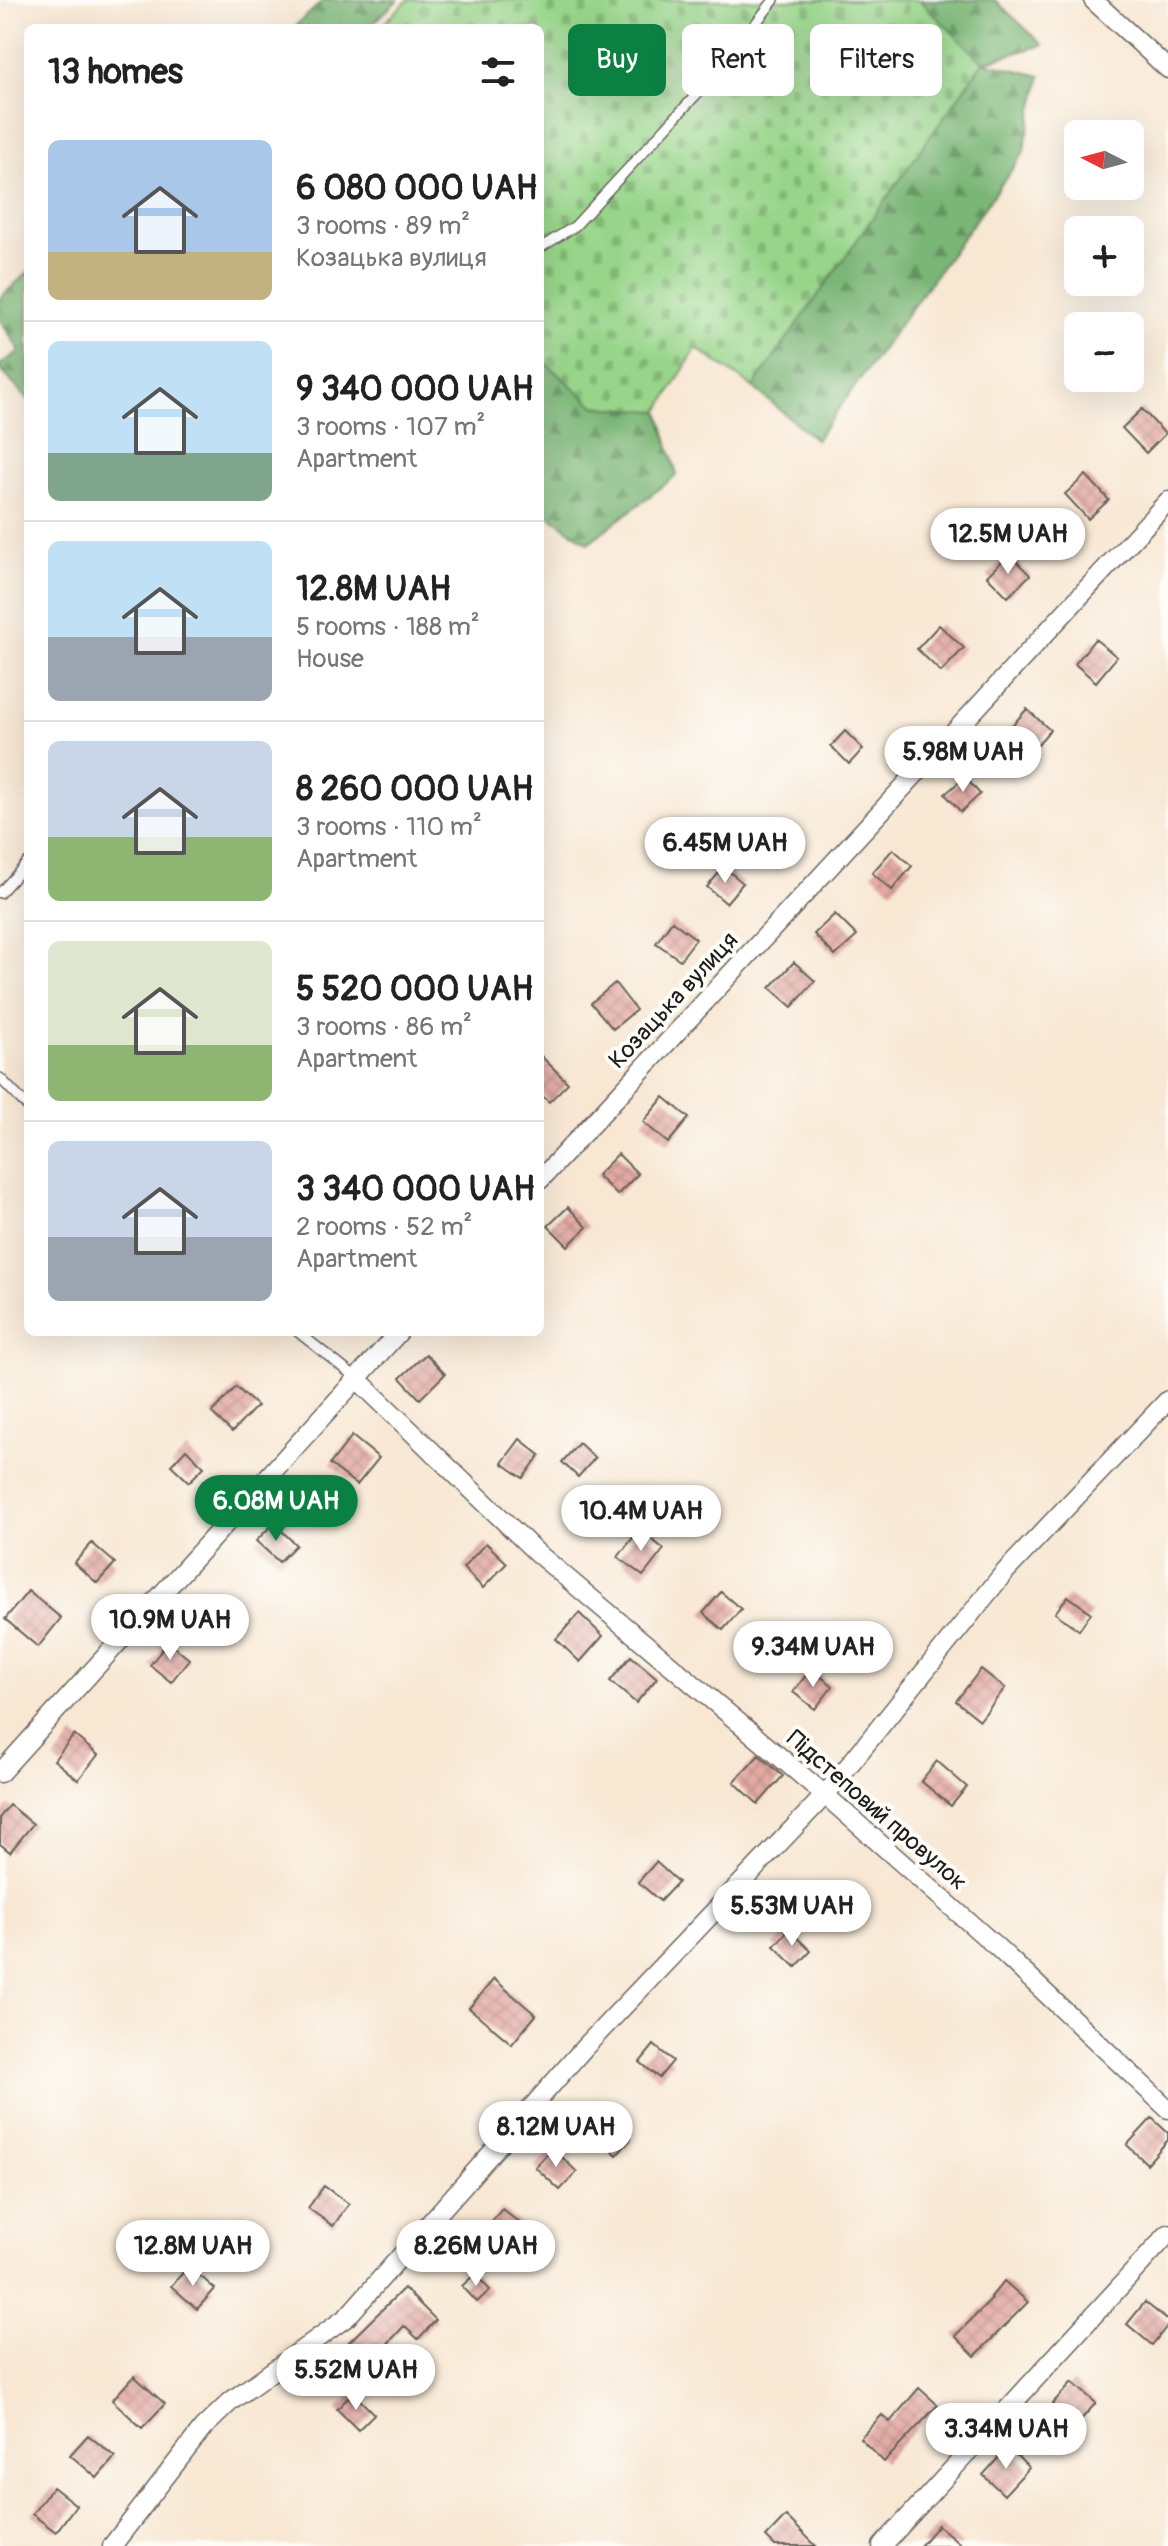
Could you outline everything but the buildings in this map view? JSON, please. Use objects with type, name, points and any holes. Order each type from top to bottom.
[{"type":"street","points":[[1093,0],[1168,69]]},
{"type":"street","name":"Козацька вулиця","points":[[544,1176],[1168,501]]},
{"type":"street","points":[[0,1773],[395,1336]]},
{"type":"street","name":"Підстеповий провулок","points":[[356,1378],[536,1552],[825,1795],[998,1948],[1168,2109]]},
{"type":"street","points":[[112,2546],[203,2428],[231,2401],[347,2317],[584,2048],[825,1795],[1003,1574],[1168,1400]]},
{"type":"street","points":[[882,2546],[1168,2234]]},
{"type":"lane","points":[[544,245],[575,226],[720,69],[774,0]]},
{"type":"lane","points":[[0,893],[24,866]]},
{"type":"lane","points":[[0,1078],[24,1103]]},
{"type":"lane","name":"Підстеповий провулок","points":[[303,1336],[356,1378]]},
{"type":"green space","points":[[324,0],[398,0],[372,24],[297,24]]},
{"type":"green space","points":[[408,0],[919,0],[983,62],[753,387],[696,348],[659,411],[596,407],[544,362],[544,24],[383,24]]},
{"type":"green space","points":[[919,0],[995,0],[1043,45],[984,62],[1041,76],[1023,154],[816,440],[753,387],[982,62]]},
{"type":"green space","points":[[24,276],[24,396],[0,369],[0,365],[20,351],[0,320],[0,298]]},
{"type":"green space","points":[[544,362],[596,407],[659,411],[677,475],[588,543],[544,512]]}]
